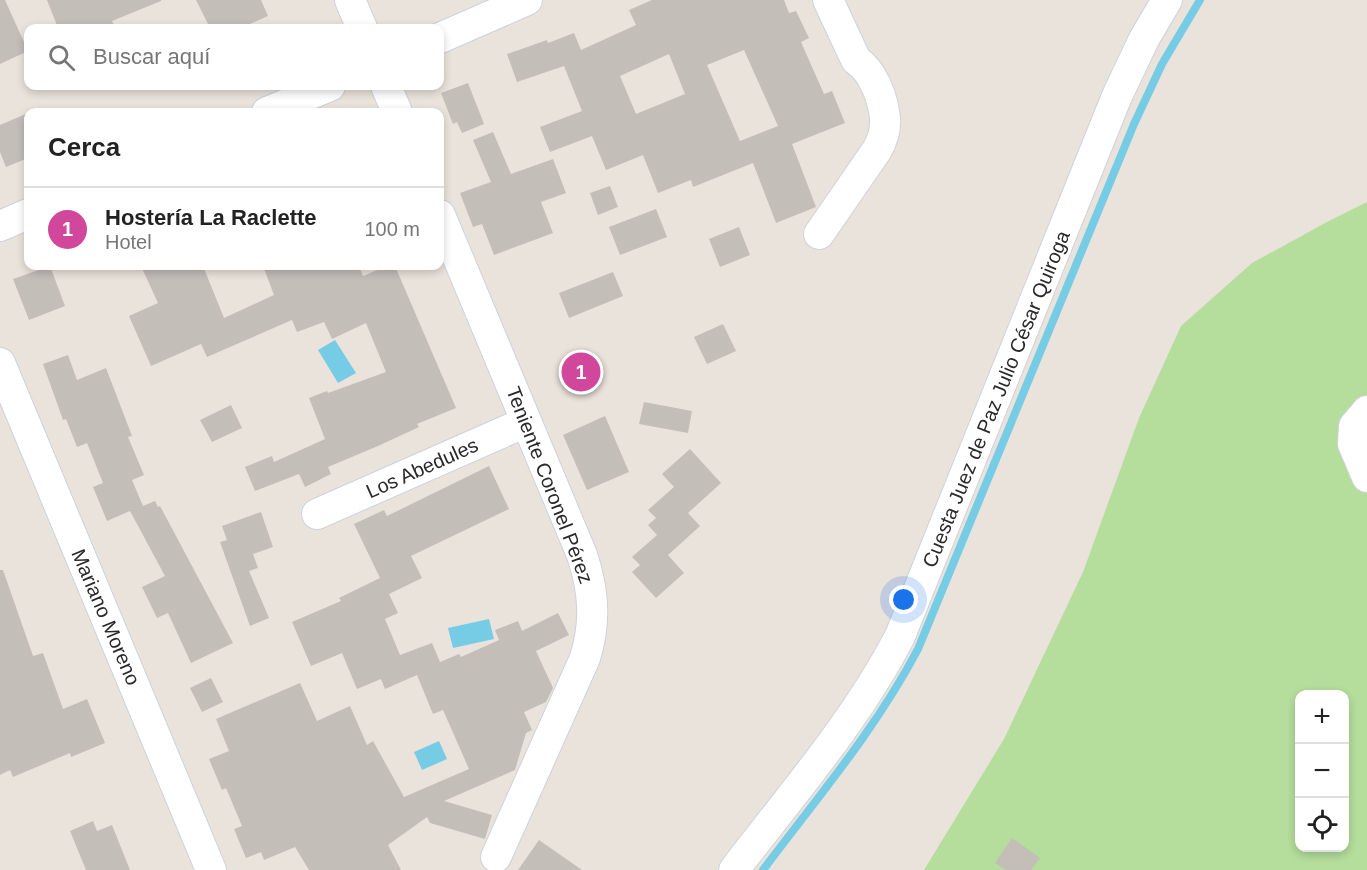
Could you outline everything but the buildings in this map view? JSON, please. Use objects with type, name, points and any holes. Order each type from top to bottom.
[{"type":"street","points":[[350,0],[360,24]]},
{"type":"street","points":[[444,36],[527,0]]},
{"type":"street","points":[[819,234],[877,150],[885,127],[879,94],[865,66],[856,60],[828,0]]},
{"type":"street","name":"Cuesta Juez de Paz Julio César Quiroga","points":[[734,870],[847,723],[875,681],[900,636],[1117,96],[1144,39],[1167,0]]},
{"type":"street","points":[[277,108],[320,90]]},
{"type":"street","points":[[388,90],[395,108]]},
{"type":"street","points":[[0,226],[24,216]]},
{"type":"street","name":"Teniente Coronel Pérez","points":[[444,224],[585,564],[593,596],[594,618],[585,658],[496,857]]},
{"type":"street","name":"Mariano Moreno","points":[[0,363],[212,870]]},
{"type":"street","points":[[1367,411],[1354,426],[1353,444],[1367,477]]},
{"type":"street","name":"Los Abedules","points":[[317,514],[526,422]]},
{"type":"green space","points":[[1367,202],[1367,870],[924,870],[1004,739],[1083,572],[1139,418],[1181,326],[1252,263]]},
{"type":"water","points":[[335,340],[356,373],[338,383],[318,350]]},
{"type":"water","points":[[489,619],[494,639],[453,648],[448,628]]},
{"type":"water","points":[[439,741],[447,759],[422,770],[414,752]]},
{"type":"waterway","points":[[763,870],[865,735],[918,649],[1134,124],[1162,64],[1200,0]]},
{"type":"place","name":"Hostería La Raclette","points":[[581,372]]}]
